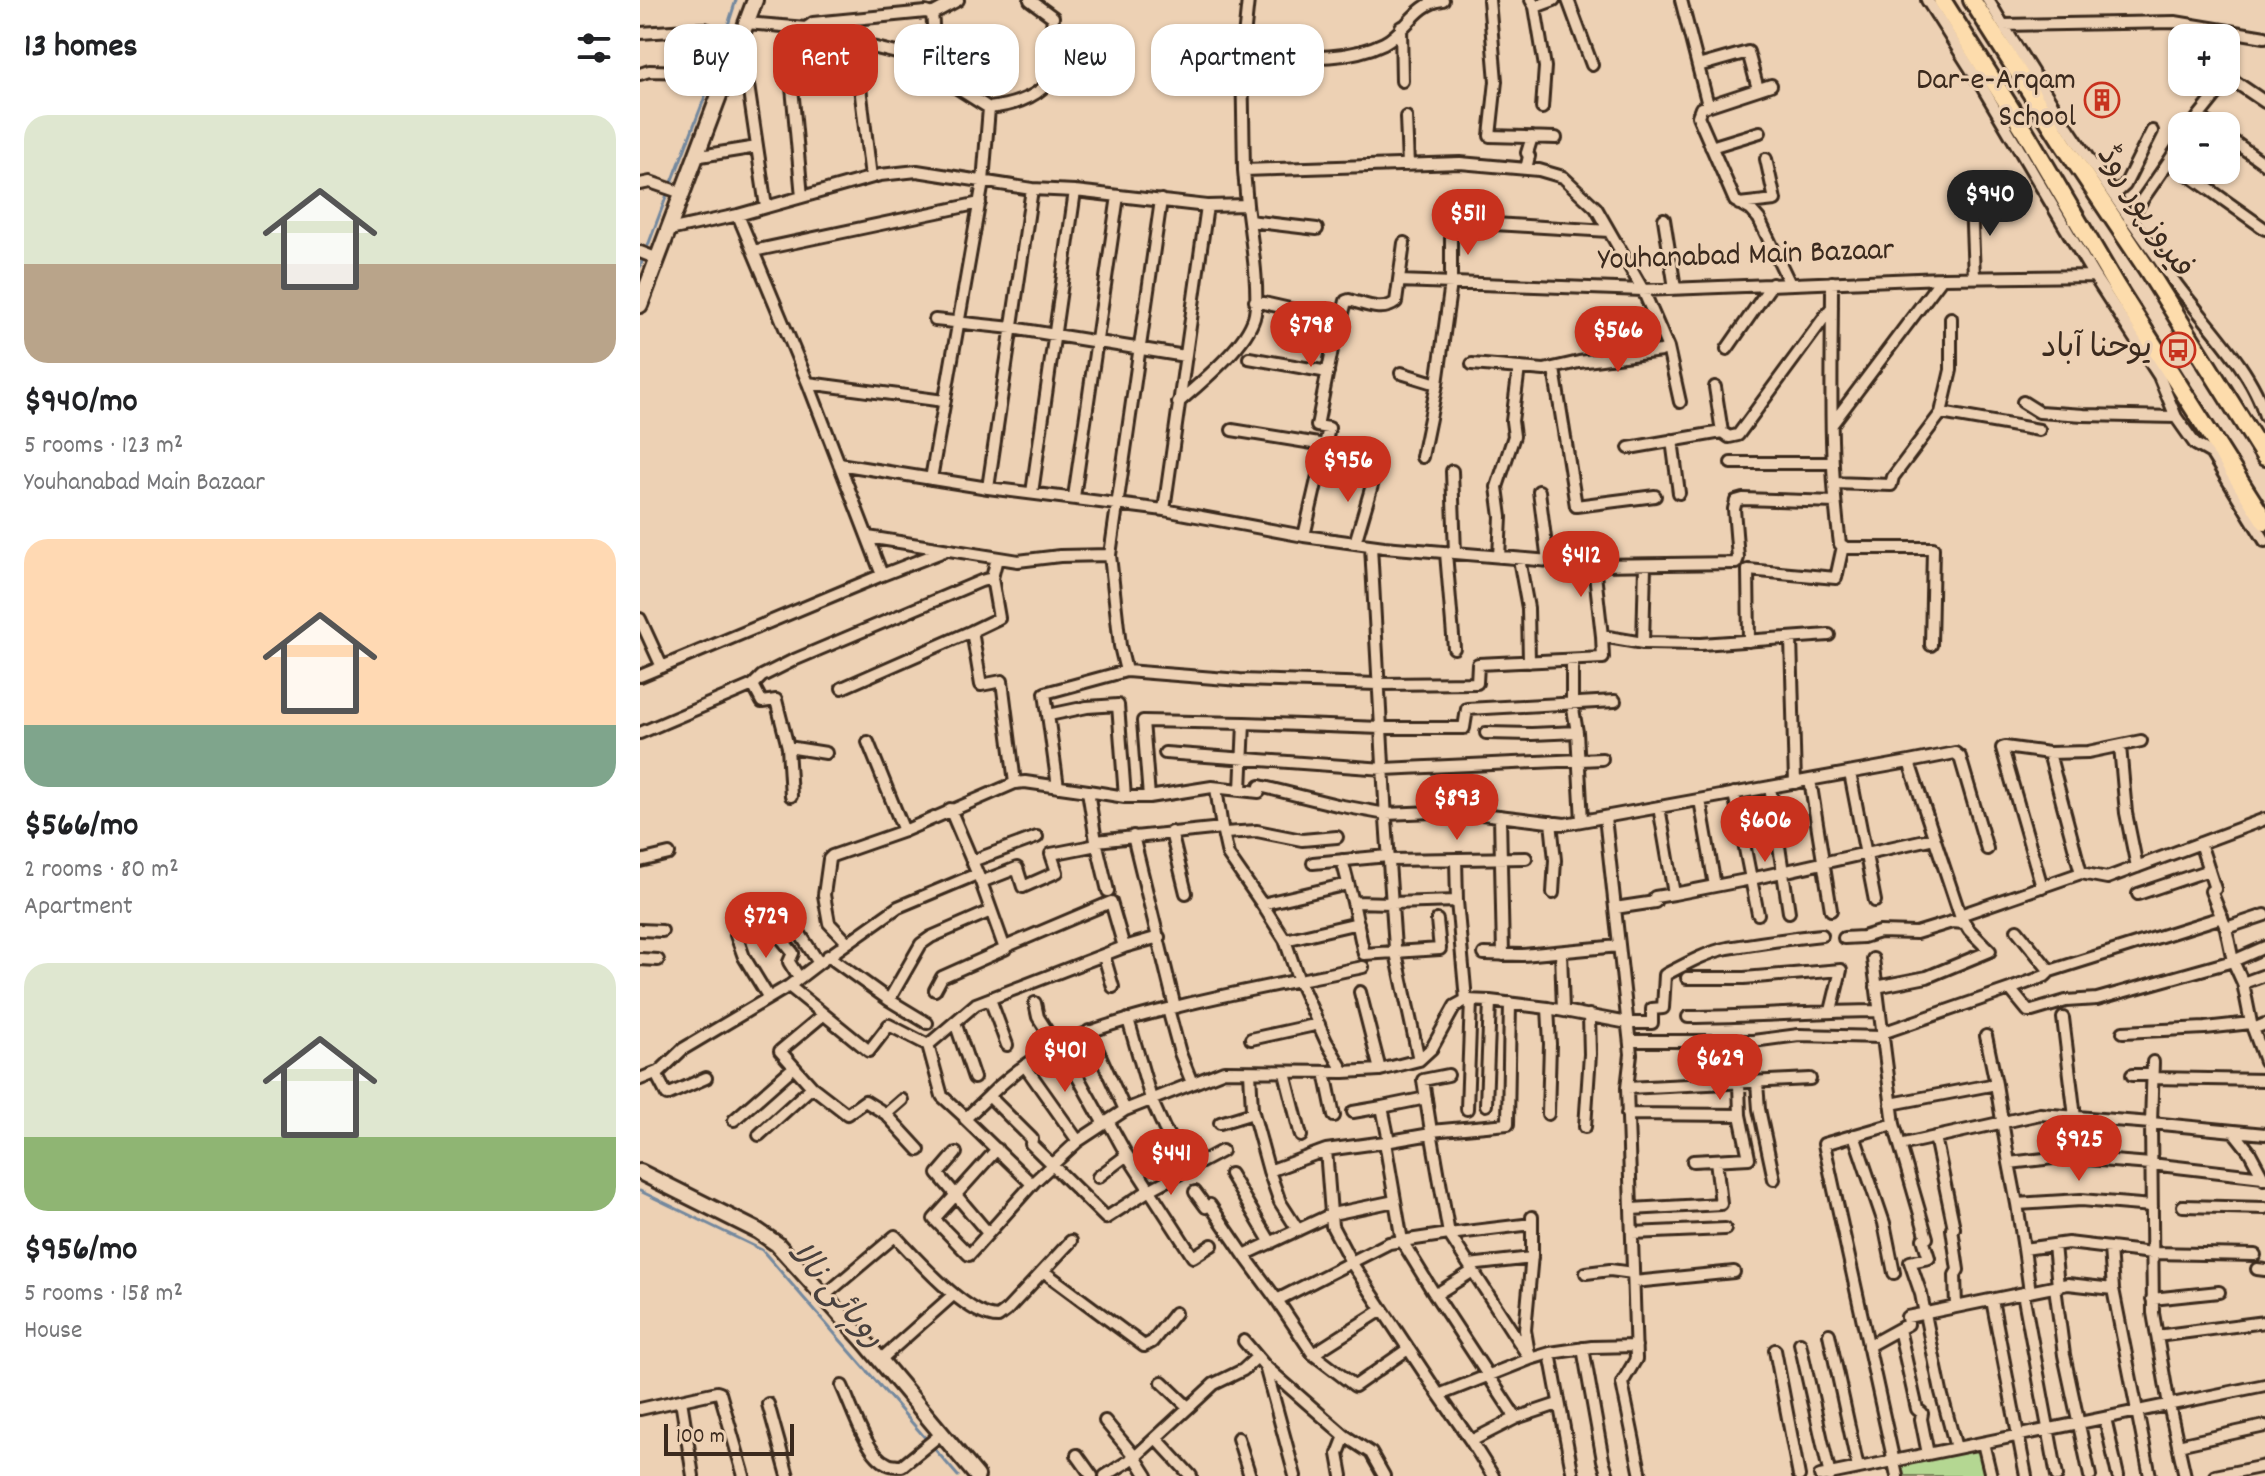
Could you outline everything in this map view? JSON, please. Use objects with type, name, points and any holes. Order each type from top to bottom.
[{"type":"main road","name":"فیروزپور روڈ","points":[[1942,0],[2025,131],[2116,286],[2265,521]]},
{"type":"main road","name":"فیروزپور روڈ","points":[[1978,1],[2069,141],[2265,457]]},
{"type":"street","points":[[755,0],[746,23],[773,25]]},
{"type":"street","points":[[812,24],[926,12],[932,14],[958,0]]},
{"type":"street","points":[[970,96],[989,108],[1008,106],[1042,89],[1047,83],[1053,17],[1030,0]]},
{"type":"street","points":[[1245,24],[1248,0]]},
{"type":"street","points":[[1324,57],[1387,41],[1431,1],[1443,0]]},
{"type":"street","points":[[1489,0],[1496,81],[1490,136],[1556,138]]},
{"type":"street","points":[[1542,108],[1545,67],[1533,4],[1554,0]]},
{"type":"street","points":[[1568,0],[1592,65]]},
{"type":"street","points":[[1681,0],[1708,105]]},
{"type":"street","points":[[1927,0],[2094,276],[2159,376],[2176,417],[2195,444],[2211,453],[2265,541]]},
{"type":"street","points":[[1978,1],[2003,25],[2025,72]]},
{"type":"street","points":[[932,14],[934,24]]},
{"type":"street","points":[[2003,25],[2175,22],[2265,37]]},
{"type":"street","points":[[1401,27],[1402,81]]},
{"type":"street","points":[[640,33],[664,32]]},
{"type":"street","points":[[1698,66],[1748,52],[1758,89]]},
{"type":"street","points":[[640,74],[664,71]]},
{"type":"street","points":[[2202,112],[2231,79],[2265,102]]},
{"type":"street","points":[[1771,85],[1708,105],[1701,108],[1698,116],[1735,201],[1759,219],[1790,284]]},
{"type":"street","points":[[640,305],[669,230],[679,192],[717,96]]},
{"type":"street","points":[[750,96],[766,207]]},
{"type":"street","points":[[793,96],[802,197]]},
{"type":"street","points":[[861,96],[871,177]]},
{"type":"street","points":[[1178,403],[1245,337],[1254,317],[1244,170],[1243,96]]},
{"type":"street","points":[[931,479],[980,203],[989,108]]},
{"type":"street","points":[[1406,117],[1408,165]]},
{"type":"street","points":[[2114,195],[2125,185],[2152,131]]},
{"type":"street","points":[[1711,147],[1760,132]]},
{"type":"street","points":[[1526,169],[1532,137]]},
{"type":"street","points":[[2069,141],[2114,195],[2188,300],[2222,340],[2251,385],[2265,416]]},
{"type":"street","points":[[2240,146],[2265,164]]},
{"type":"street","points":[[694,157],[757,147]]},
{"type":"street","points":[[1739,204],[1775,200],[1766,159]]},
{"type":"street","points":[[2129,219],[2168,162]]},
{"type":"street","points":[[1244,170],[1460,163],[1526,169],[1563,177],[1596,208],[1643,290],[1668,348],[1680,402]]},
{"type":"street","points":[[669,230],[738,215],[871,177],[917,171],[1032,189],[1207,206],[1247,205]]},
{"type":"street","points":[[640,184],[650,182],[679,192]]},
{"type":"street","points":[[2202,184],[2265,229]]},
{"type":"street","points":[[988,488],[1032,189]]},
{"type":"street","points":[[1032,493],[1075,191]]},
{"type":"street","points":[[1074,497],[1118,196]]},
{"type":"street","points":[[1126,671],[1120,646],[1110,555],[1161,200]]},
{"type":"street","points":[[1971,200],[1974,277]]},
{"type":"street","points":[[753,251],[980,203]]},
{"type":"street","points":[[1164,510],[1207,206]]},
{"type":"street","points":[[738,215],[808,383],[882,575]]},
{"type":"street","points":[[1664,219],[1675,288]]},
{"type":"street","points":[[1249,221],[1317,229]]},
{"type":"street","points":[[1478,223],[1609,231]]},
{"type":"street","points":[[1422,457],[1437,384],[1451,283],[1451,230]]},
{"type":"street","points":[[1304,536],[1329,428],[1317,426],[1338,319],[1342,317],[1349,300],[1381,308],[1396,302],[1404,243]]},
{"type":"street","points":[[640,252],[657,258]]},
{"type":"street","name":"Youhanabad Main Bazaar","points":[[1399,281],[1643,290],[1974,277],[2094,276]]},
{"type":"street","points":[[1832,424],[1942,278]]},
{"type":"street","points":[[1832,282],[1833,463],[1840,544],[1846,548],[1933,548],[1931,645]]},
{"type":"street","points":[[1727,349],[1772,284]]},
{"type":"street","points":[[1255,301],[1338,319]]},
{"type":"street","points":[[1629,448],[1722,432],[1729,437],[1738,435],[1832,307]]},
{"type":"street","points":[[1834,483],[1891,485],[1893,477],[1941,413],[1951,370],[1951,318]]},
{"type":"street","points":[[935,320],[1012,328],[1185,356]]},
{"type":"street","points":[[1472,364],[1554,369],[1668,348]]},
{"type":"street","points":[[1249,358],[1328,372]]},
{"type":"street","points":[[1499,557],[1501,517],[1497,487],[1514,436],[1512,421],[1519,368]]},
{"type":"street","points":[[1554,369],[1576,506],[1655,496]]},
{"type":"street","points":[[1401,373],[1437,384]]},
{"type":"street","points":[[808,383],[944,401]]},
{"type":"street","points":[[1715,387],[1722,432]]},
{"type":"street","points":[[2023,402],[2039,412],[2176,417]]},
{"type":"street","points":[[1941,413],[2039,430]]},
{"type":"street","points":[[1232,430],[1325,445]]},
{"type":"street","points":[[1672,440],[1679,493]]},
{"type":"street","points":[[1731,463],[1833,463]]},
{"type":"street","points":[[839,464],[988,488],[1164,510],[1371,546],[1597,565],[1736,563],[1736,501],[1835,502]]},
{"type":"street","points":[[1452,471],[1454,648]]},
{"type":"street","points":[[1355,543],[1375,475]]},
{"type":"street","points":[[1539,491],[1548,561]]},
{"type":"street","points":[[868,537],[1018,561],[1110,555]]},
{"type":"street","points":[[1371,546],[1395,951],[1419,1060]]},
{"type":"street","points":[[1749,641],[1748,570],[1836,578],[1843,546]]},
{"type":"street","points":[[640,676],[947,550]]},
{"type":"street","points":[[842,688],[999,618],[992,578],[997,558]]},
{"type":"street","points":[[1519,559],[1528,608],[1529,662]]},
{"type":"street","points":[[1058,787],[1047,692],[1126,671],[1240,680],[1477,683],[1478,664],[1603,658],[1595,574],[1597,565]]},
{"type":"street","points":[[1643,643],[1645,565]]},
{"type":"street","points":[[640,733],[753,685],[762,676],[794,660],[992,578]]},
{"type":"street","points":[[640,619],[662,667]]},
{"type":"street","points":[[972,631],[981,685],[1002,681],[1015,783]]},
{"type":"street","points":[[1602,636],[1643,643],[1701,644],[1829,635]]},
{"type":"street","points":[[1791,638],[1795,783]]},
{"type":"street","points":[[1572,660],[1572,703],[1577,732],[1582,821]]},
{"type":"street","points":[[753,685],[762,702],[776,700],[788,747],[791,796]]},
{"type":"street","points":[[1149,797],[1143,721],[1464,728],[1467,709],[1615,701]]},
{"type":"street","points":[[1049,715],[1087,707],[1118,705],[1125,797]]},
{"type":"street","points":[[1241,790],[1244,723]]},
{"type":"street","points":[[1486,733],[1577,732]]},
{"type":"street","points":[[2042,887],[2002,748],[2049,753],[2088,752],[2141,741]]},
{"type":"street","points":[[868,742],[904,831]]},
{"type":"street","points":[[2120,746],[2126,813],[2137,867]]},
{"type":"street","points":[[788,747],[826,753]]},
{"type":"street","points":[[1165,753],[1384,769],[1602,759]]},
{"type":"street","points":[[847,942],[829,923],[824,895],[829,859],[904,831],[1015,783],[1025,782],[1125,797],[1216,788],[1259,792],[1260,786],[1386,814],[1457,811],[1565,824],[1955,753],[1960,757],[1987,849]]},
{"type":"street","points":[[2049,753],[2081,873]]},
{"type":"street","points":[[1876,987],[1927,977],[1989,953],[1990,949],[1962,919],[1909,762]]},
{"type":"street","points":[[1850,773],[1875,901]]},
{"type":"street","points":[[1810,780],[1831,910]]},
{"type":"street","points":[[1770,787],[1789,912]]},
{"type":"street","points":[[1216,788],[1228,855],[1285,940],[1299,981],[1344,1072]]},
{"type":"street","points":[[1088,791],[1108,891]]},
{"type":"street","points":[[1734,793],[1758,914]]},
{"type":"street","points":[[1700,800],[1715,886]]},
{"type":"street","points":[[1659,807],[1674,894]]},
{"type":"street","points":[[950,809],[1005,947]]},
{"type":"street","points":[[1500,816],[1503,955]]},
{"type":"street","points":[[1605,817],[1631,1054],[1627,1114],[1636,1359],[1622,1383],[1641,1476]]},
{"type":"street","points":[[1844,938],[1879,932],[1916,933],[1962,919],[2081,873],[2107,878],[2265,819]]},
{"type":"street","points":[[1551,822],[1555,860],[1553,893]]},
{"type":"street","points":[[640,1079],[656,1074],[683,1049],[789,986],[898,907],[979,878],[1017,868],[1023,887],[1057,872],[1051,854],[1133,836],[1171,832],[1257,831],[1306,840],[1337,837]]},
{"type":"street","points":[[1171,832],[1186,893]]},
{"type":"street","points":[[1133,836],[1159,937],[1180,1053],[1192,1083]]},
{"type":"street","points":[[972,861],[1037,837]]},
{"type":"street","points":[[1615,908],[1655,902],[1655,897],[1934,838]]},
{"type":"street","points":[[2200,843],[2215,889],[2211,891],[2224,923],[2233,961],[2243,983],[2252,1026],[2265,1061]]},
{"type":"street","points":[[640,861],[669,854]]},
{"type":"street","points":[[1313,863],[1388,858],[1526,858]]},
{"type":"street","points":[[1456,859],[1457,901],[1468,1000],[1467,1109]]},
{"type":"street","points":[[1342,860],[1364,954],[1440,949],[1437,920]]},
{"type":"street","points":[[2138,894],[2209,870]]},
{"type":"street","points":[[1262,904],[1348,884]]},
{"type":"street","points":[[1353,902],[1457,901]]},
{"type":"street","points":[[935,990],[942,977],[1111,902],[1124,947]]},
{"type":"street","points":[[889,1000],[921,944],[991,911]]},
{"type":"street","points":[[1630,1041],[1753,1041],[1799,1035],[1882,1035],[2045,976],[2050,971],[2224,923],[2265,915]]},
{"type":"street","points":[[765,918],[793,953],[789,962],[799,978]]},
{"type":"street","points":[[793,923],[824,960],[927,1023]]},
{"type":"street","points":[[1285,940],[1358,923]]},
{"type":"street","points":[[640,930],[662,931]]},
{"type":"street","points":[[2017,930],[2050,971]]},
{"type":"street","points":[[736,935],[744,957],[769,998]]},
{"type":"street","points":[[997,1149],[934,1219],[969,1255],[1032,1184],[1078,1141],[1125,1110],[1192,1083],[1224,1071],[1380,1070],[1419,1060],[1432,1048],[1455,1006],[1468,1000],[1563,1010],[1628,1023],[1652,1023],[1652,1009],[1663,1008],[1665,975],[1690,962],[1727,948],[1822,935]]},
{"type":"street","points":[[928,1045],[976,1004],[1124,947],[1159,937]]},
{"type":"street","points":[[1484,954],[1561,952],[1619,946]]},
{"type":"street","points":[[2010,989],[2028,1011],[2032,1011],[2066,1001],[2097,999],[2233,961],[2265,947]]},
{"type":"street","points":[[1561,952],[1563,1010]]},
{"type":"street","points":[[1104,956],[1113,987]]},
{"type":"street","points":[[640,959],[658,960]]},
{"type":"street","points":[[1873,959],[1894,1124],[1927,1238],[1923,1239],[1929,1258],[1910,1262],[1921,1294],[1956,1448]]},
{"type":"street","points":[[966,1118],[1005,1080],[1058,1046],[1089,1031],[1216,996],[1363,967]]},
{"type":"street","points":[[1687,978],[1744,978],[1841,970],[1831,1011]]},
{"type":"street","points":[[2243,983],[2265,975]]},
{"type":"street","points":[[789,986],[869,1051],[889,1025],[928,1045],[942,1096],[1032,1184]]},
{"type":"street","points":[[1360,992],[1380,1070]]},
{"type":"street","points":[[990,999],[1007,1045]]},
{"type":"street","points":[[1486,1105],[1490,1001]]},
{"type":"street","points":[[1035,1003],[1038,1017],[1193,1257],[1212,1245]]},
{"type":"street","points":[[1269,1171],[1326,1150],[1508,1124],[1510,1003]]},
{"type":"street","points":[[1548,1008],[1548,1114]]},
{"type":"street","points":[[1688,1017],[1879,1011]]},
{"type":"street","points":[[823,1015],[780,1051],[812,1087],[847,1114],[865,1101],[886,1114],[919,1150]]},
{"type":"street","points":[[1585,1127],[1589,1015]]},
{"type":"street","points":[[2063,1018],[2075,1117]]},
{"type":"street","points":[[1128,1019],[1151,1099],[1188,1169]]},
{"type":"street","points":[[955,1022],[974,1078]]},
{"type":"street","points":[[1251,1039],[1319,1024]]},
{"type":"street","points":[[2123,1032],[2265,1024]]},
{"type":"street","points":[[1089,1031],[1125,1110]]},
{"type":"street","points":[[1986,1036],[2004,1122],[2047,1430],[2057,1476]]},
{"type":"street","points":[[2153,1062],[2152,1299],[2169,1405],[2185,1476]]},
{"type":"street","points":[[1025,1066],[1078,1141]]},
{"type":"street","points":[[734,1120],[794,1067]]},
{"type":"street","points":[[1250,1072],[1253,1113],[1269,1171],[1280,1202],[1298,1230]]},
{"type":"street","points":[[1325,1072],[1334,1116]]},
{"type":"street","points":[[1285,1073],[1301,1136]]},
{"type":"street","points":[[656,1074],[667,1095],[706,1078]]},
{"type":"street","points":[[1448,1075],[1423,1080],[1449,1234],[1530,1359]]},
{"type":"street","points":[[2132,1075],[2265,1080]]},
{"type":"street","points":[[1627,1088],[1810,1079]]},
{"type":"street","points":[[1757,1083],[1759,1109],[1774,1179]]},
{"type":"street","points":[[1693,1161],[1749,1158],[1740,1115],[1739,1084]]},
{"type":"street","points":[[1891,1104],[1996,1084]]},
{"type":"street","points":[[759,1135],[812,1087]]},
{"type":"street","points":[[989,1096],[1032,1139],[1031,1144],[1051,1166],[1106,1218],[1151,1189],[1222,1151]]},
{"type":"street","points":[[1353,1112],[1426,1098]]},
{"type":"street","points":[[886,1114],[902,1100]]},
{"type":"street","points":[[1382,1107],[1402,1241],[1516,1418]]},
{"type":"street","points":[[1220,1123],[1253,1113]]},
{"type":"street","points":[[1627,1114],[1740,1115]]},
{"type":"street","points":[[1900,1145],[2040,1114],[2265,1134]]},
{"type":"street","points":[[1894,1124],[1824,1144],[1897,1476]]},
{"type":"street","points":[[2234,1132],[2249,1151],[2264,1179]]},
{"type":"street","points":[[1854,1135],[1884,1223],[1894,1273]]},
{"type":"street","points":[[1935,1137],[1954,1228],[1958,1270],[1955,1275],[1956,1307]]},
{"type":"street","points":[[1326,1150],[1332,1226],[1351,1262],[1493,1476]]},
{"type":"street","points":[[956,1153],[938,1174],[988,1233]]},
{"type":"street","points":[[1098,1177],[1127,1155]]},
{"type":"street","points":[[2009,1163],[2062,1157],[2151,1164],[2264,1179]]},
{"type":"street","points":[[1631,1209],[1721,1204],[1716,1160]]},
{"type":"street","points":[[640,1172],[758,1231],[777,1244],[977,1476]]},
{"type":"street","points":[[1230,1174],[1271,1243]]},
{"type":"street","points":[[1195,1192],[1206,1207],[1210,1205],[1313,1354],[1355,1386],[1408,1349]]},
{"type":"street","points":[[2017,1204],[2081,1200],[2152,1206]]},
{"type":"street","points":[[1244,1255],[1332,1214],[1395,1201]]},
{"type":"street","points":[[2183,1206],[2265,1208]]},
{"type":"street","points":[[1277,1300],[1389,1243],[1532,1221],[1525,1330],[1530,1359]]},
{"type":"street","points":[[1632,1233],[1725,1229]]},
{"type":"street","points":[[824,1296],[895,1236],[953,1295],[986,1315],[998,1317],[1071,1241]]},
{"type":"street","points":[[2024,1249],[2068,1243],[2152,1253],[2255,1255]]},
{"type":"street","points":[[2054,1245],[2064,1355],[2090,1476]]},
{"type":"street","points":[[2110,1248],[2113,1289],[2150,1476]]},
{"type":"street","points":[[1435,1295],[1471,1268],[1532,1258]]},
{"type":"street","points":[[1586,1273],[1610,1270],[1633,1277],[1734,1272]]},
{"type":"street","points":[[1043,1271],[1144,1346],[1152,1342],[1175,1313]]},
{"type":"street","points":[[1868,1346],[1908,1324],[1907,1317],[2068,1284],[2113,1289]]},
{"type":"street","points":[[2152,1299],[2219,1292]]},
{"type":"street","points":[[880,1360],[953,1295]]},
{"type":"street","points":[[1992,1300],[2026,1476]]},
{"type":"street","points":[[1313,1354],[1382,1310]]},
{"type":"street","points":[[2157,1336],[2265,1322]]},
{"type":"street","points":[[1899,1329],[1917,1409],[1922,1413],[1928,1454]]},
{"type":"street","points":[[1829,1334],[1861,1471]]},
{"type":"street","points":[[1244,1341],[1261,1362],[1345,1436],[1371,1453],[1384,1476]]},
{"type":"street","points":[[1800,1343],[1826,1475],[1861,1471],[1893,1461],[2265,1385]]},
{"type":"street","points":[[1439,1395],[1550,1353],[1636,1346]]},
{"type":"street","points":[[1583,1348],[1608,1476]]},
{"type":"street","points":[[1775,1350],[1799,1476]]},
{"type":"street","points":[[1550,1353],[1573,1476]]},
{"type":"street","points":[[1105,1476],[1135,1457],[1214,1384],[1261,1362]]},
{"type":"street","points":[[1261,1362],[1295,1476]]},
{"type":"street","points":[[1162,1382],[1188,1407]]},
{"type":"street","points":[[842,1386],[866,1439],[888,1464],[902,1466],[939,1435]]},
{"type":"street","points":[[640,1409],[720,1393],[744,1476]]},
{"type":"street","points":[[681,1400],[693,1476]]},
{"type":"street","points":[[768,1404],[785,1476]]},
{"type":"street","points":[[1471,1441],[1516,1418],[1558,1404]]},
{"type":"street","points":[[2105,1418],[2118,1476]]},
{"type":"street","points":[[1105,1421],[1147,1476]]},
{"type":"street","points":[[2178,1445],[2265,1426]]},
{"type":"street","points":[[1342,1476],[1338,1454],[1345,1436]]},
{"type":"street","points":[[1156,1438],[1191,1476]]},
{"type":"street","points":[[1238,1438],[1250,1476]]},
{"type":"street","points":[[1983,1443],[1991,1476]]},
{"type":"street","points":[[1077,1455],[1092,1476]]},
{"type":"street","points":[[2215,1476],[2265,1466]]},
{"type":"green space","points":[[1983,1443],[1991,1476],[1897,1476],[1893,1461]]},
{"type":"waterway","name":"روہائی نالا","points":[[671,185],[706,94],[736,0]]},
{"type":"waterway","name":"روہائی نالا","points":[[640,267],[668,192]]},
{"type":"waterway","name":"روہائی نالا","points":[[640,1191],[762,1250],[927,1440]]},
{"type":"waterway","name":"روہائی نالا","points":[[932,1446],[958,1476]]},
{"type":"place","name":"Dar-e-Arqam School","points":[[2102,100]]},
{"type":"place","name":"یوحنا آباد","points":[[2178,350]]}]
